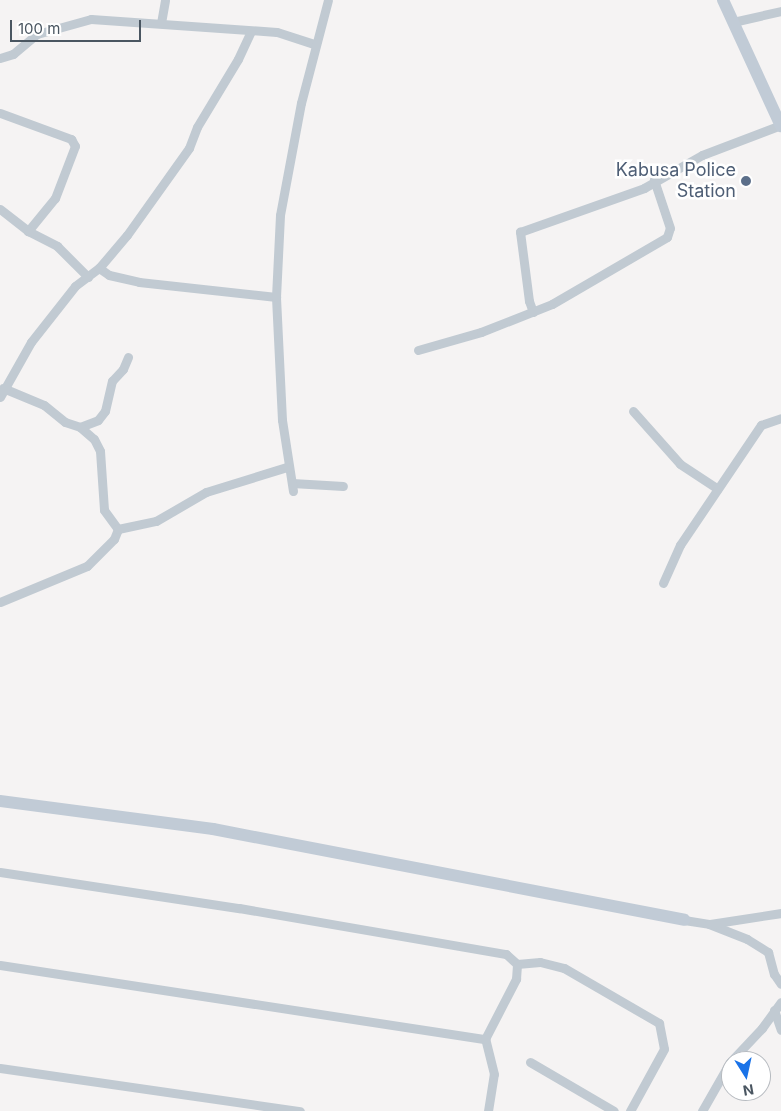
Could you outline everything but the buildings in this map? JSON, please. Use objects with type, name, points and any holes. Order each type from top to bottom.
[{"type":"main road","points":[[722,0],[781,125]]},
{"type":"main road","points":[[0,801],[213,829],[684,920]]},
{"type":"street","points":[[161,23],[165,0]]},
{"type":"street","points":[[328,0],[315,44],[280,215],[276,297],[282,420],[287,468],[292,487],[343,486]]},
{"type":"street","points":[[733,22],[781,11]]},
{"type":"street","points":[[0,58],[13,54],[37,34],[66,23],[91,19],[276,32],[315,44]]},
{"type":"street","points":[[118,529],[104,510],[100,451],[94,439],[80,427],[65,422],[44,406],[2,392],[31,342],[75,286],[99,268],[128,235],[189,148],[197,127],[238,59],[252,31]]},
{"type":"street","points":[[0,113],[71,139],[76,146],[55,198],[28,231]]},
{"type":"street","points":[[533,312],[528,301],[520,232],[618,198],[702,155],[781,125]]},
{"type":"street","points":[[418,350],[533,312],[667,237],[670,228],[654,180]]},
{"type":"street","points":[[0,210],[28,231],[57,246],[88,277]]},
{"type":"street","points":[[99,268],[109,275],[139,282],[166,282],[276,297]]},
{"type":"street","points":[[80,427],[98,420],[105,411],[112,381],[123,369],[128,356]]},
{"type":"street","points":[[633,411],[680,464],[718,489]]},
{"type":"street","points":[[663,583],[680,545],[761,424],[781,418]]},
{"type":"street","points":[[118,529],[156,522],[206,492],[287,468]]},
{"type":"street","points":[[0,602],[87,566],[114,539],[118,529]]},
{"type":"street","points":[[0,872],[239,908],[506,954],[517,964],[540,962],[564,968],[660,1023],[664,1048],[630,1111]]},
{"type":"street","points":[[709,924],[781,913]]},
{"type":"street","points":[[684,920],[709,924],[747,939],[768,952],[774,974],[781,984]]},
{"type":"street","points":[[488,1111],[494,1074],[485,1039],[516,979],[517,964]]},
{"type":"street","points":[[0,965],[485,1039]]},
{"type":"street","points":[[702,1111],[730,1062],[762,1028],[781,1002]]},
{"type":"street","points":[[774,1010],[781,1030]]},
{"type":"street","points":[[530,1062],[614,1111]]},
{"type":"street","points":[[0,1068],[300,1111]]},
{"type":"place","name":"Kabusa Police Station","points":[[746,181]]}]
